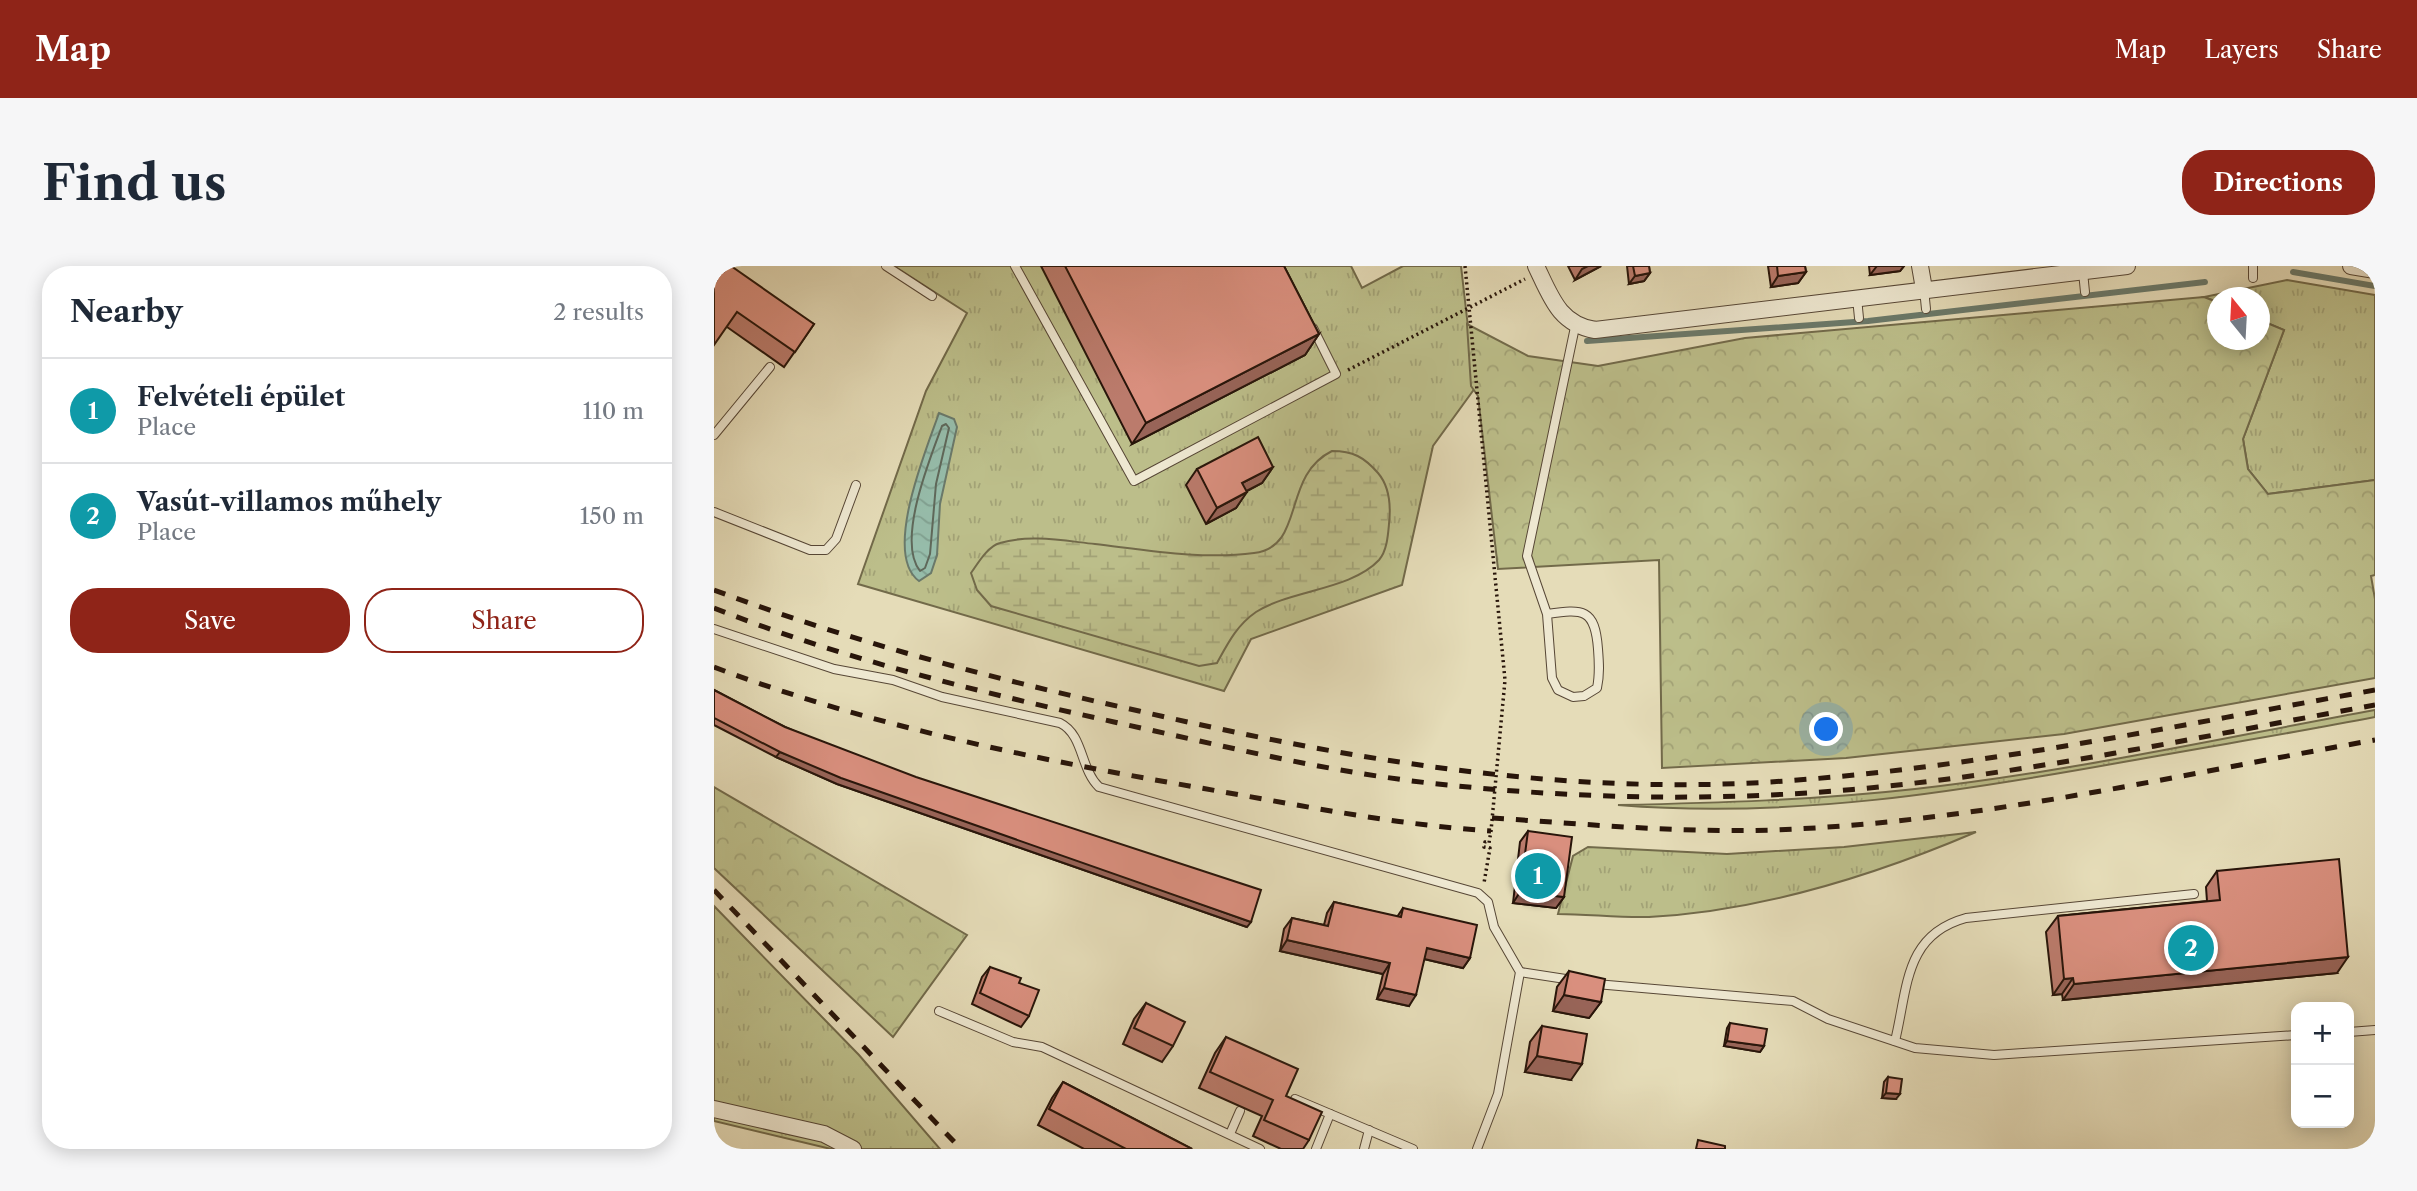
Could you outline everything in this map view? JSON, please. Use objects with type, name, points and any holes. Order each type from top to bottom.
[{"type":"street","points":[[1920,266],[1924,289]]},
{"type":"street","points":[[1537,269],[1554,303],[1575,327],[1595,330],[1683,324],[1924,289],[2127,266]]},
{"type":"street","points":[[2351,266],[2375,270]]},
{"type":"street","points":[[714,1109],[824,1134],[853,1149]]},
{"type":"lane","points":[[886,266],[932,296]]},
{"type":"lane","points":[[1015,266],[1134,481],[1336,374],[1306,314]]},
{"type":"lane","points":[[2253,266],[2253,278]]},
{"type":"lane","points":[[2083,272],[2085,292]]},
{"type":"lane","points":[[1924,289],[1926,309]]},
{"type":"lane","points":[[1857,298],[1859,318]]},
{"type":"lane","points":[[1547,614],[1576,610],[1590,617],[1596,627],[1600,676],[1597,688],[1584,696],[1573,696],[1558,690],[1552,678],[1547,614],[1527,556],[1575,327]]},
{"type":"lane","points":[[714,435],[724,427],[770,367]]},
{"type":"lane","points":[[714,512],[810,550],[826,550],[836,539],[856,485]]},
{"type":"lane","points":[[714,629],[834,669],[879,677],[942,697],[1060,723],[1074,734],[1091,779],[1099,787],[1225,820],[1372,865],[1467,889],[1482,896],[1490,906],[1494,927],[1520,972],[1498,1094],[1477,1149]]},
{"type":"lane","points":[[1895,1041],[1911,965],[1924,942],[1943,924],[1966,918],[2194,894]]},
{"type":"lane","points":[[1520,972],[1625,988],[1793,1001],[1828,1019],[1915,1048],[1994,1055],[2291,1035]]},
{"type":"lane","points":[[939,1011],[1013,1042],[1042,1046],[1260,1149]]},
{"type":"lane","points":[[2354,1032],[2375,1030]]},
{"type":"lane","points":[[1295,1100],[1413,1149]]},
{"type":"lane","points":[[1230,1134],[1240,1111]]},
{"type":"lane","points":[[1316,1149],[1330,1114]]},
{"type":"lane","points":[[1364,1149],[1369,1130]]},
{"type":"path","points":[[1465,266],[1505,680],[1491,831],[1489,843],[1485,842],[1484,847],[1490,848],[1482,896]]},
{"type":"path","points":[[1336,374],[1364,364],[1469,309],[1537,269]]},
{"type":"green space","points":[[894,266],[1351,266],[1362,288],[1403,266],[1461,266],[1475,388],[1433,446],[1402,585],[1251,639],[1224,691],[858,584],[926,391],[967,313]]},
{"type":"green space","points":[[2287,280],[2375,295],[2375,480],[2268,494],[2248,469],[2243,439],[2284,330],[2270,324],[2270,287],[2253,287]]},
{"type":"green space","points":[[2204,297],[2207,298],[2207,350],[2270,350],[2270,324],[2284,330],[2243,439],[2248,469],[2268,494],[2375,480],[2375,575],[2371,576],[2375,599],[2375,678],[2064,734],[1846,758],[1662,768],[1659,560],[1498,569],[1478,396],[1471,386],[1467,324],[1528,356],[1598,366],[1745,338]]},
{"type":"green space","points":[[1332,451],[1346,452],[1363,459],[1385,484],[1390,517],[1387,543],[1382,556],[1353,578],[1286,599],[1256,612],[1238,629],[1217,663],[1199,666],[991,606],[977,590],[971,573],[991,548],[1011,540],[1047,539],[1195,555],[1235,555],[1270,548],[1281,538],[1288,525],[1306,477],[1316,462]]},
{"type":"green space","points":[[2375,710],[2375,717],[2344,723],[2001,783],[1875,800],[1747,808],[1618,805],[1804,798],[1973,782],[2088,764]]},
{"type":"green space","points":[[714,787],[967,935],[893,1037],[714,868]]},
{"type":"green space","points":[[1976,832],[1857,877],[1775,899],[1649,917],[1558,914],[1573,856],[1588,847],[1727,854],[1844,847]]},
{"type":"green space","points":[[714,906],[859,1055],[940,1149],[831,1149],[714,1121]]},
{"type":"water","points":[[939,413],[954,419],[957,427],[940,504],[937,555],[931,573],[919,581],[909,567],[905,548],[906,525],[918,474]]},
{"type":"building","points":[[714,266],[731,266],[814,324],[795,352],[737,312],[714,345]]},
{"type":"building","points":[[1065,266],[1284,266],[1319,334],[1146,423]]},
{"type":"building","points":[[1633,266],[1649,266],[1650,273],[1635,276]]},
{"type":"building","points":[[1777,266],[1805,266],[1806,272],[1778,276]]},
{"type":"building","points":[[1258,437],[1273,467],[1242,483],[1247,492],[1217,508],[1197,469]]},
{"type":"building","points":[[714,690],[785,727],[916,777],[1261,890],[1251,922],[841,778],[780,752],[714,718]]},
{"type":"building","points":[[1528,831],[1572,837],[1564,897],[1520,892]]},
{"type":"building","points":[[2339,859],[2348,957],[2074,984],[2073,978],[2064,979],[2058,916],[2220,900],[2217,871]]},
{"type":"building","points":[[1334,902],[1401,917],[1403,908],[1477,925],[1470,958],[1427,948],[1416,995],[1384,988],[1390,963],[1287,940],[1292,918],[1328,926]]},
{"type":"building","points":[[990,967],[1021,978],[1019,983],[1039,990],[1029,1016],[980,993]]},
{"type":"building","points":[[1569,971],[1605,979],[1601,1002],[1564,995]]},
{"type":"building","points":[[1146,1003],[1185,1022],[1173,1046],[1134,1028]]},
{"type":"building","points":[[1730,1023],[1767,1029],[1764,1046],[1727,1041]]},
{"type":"building","points":[[1542,1026],[1587,1034],[1582,1064],[1537,1056]]},
{"type":"building","points":[[1226,1037],[1298,1069],[1286,1096],[1322,1112],[1309,1140],[1264,1120],[1273,1100],[1210,1072]]},
{"type":"building","points":[[1888,1077],[1902,1079],[1900,1094],[1886,1093]]},
{"type":"building","points":[[1063,1082],[1192,1149],[1126,1149],[1049,1109]]},
{"type":"building","points":[[1698,1140],[1725,1146],[1725,1149],[1696,1149]]},
{"type":"waterway","points":[[2293,272],[2375,286]]},
{"type":"waterway","points":[[1587,341],[1868,321],[2205,282]]},
{"type":"railway","points":[[714,590],[818,626],[924,658],[1085,699],[1217,728],[1374,758],[1452,769],[1610,783],[1690,785],[1770,782],[1922,767],[2074,745],[2375,690]]},
{"type":"railway","points":[[714,608],[812,643],[912,673],[1238,750],[1406,780],[1568,794],[1649,797],[1770,795],[1922,782],[2074,760],[2375,705]]},
{"type":"railway","points":[[714,667],[837,708],[1027,755],[1354,815],[1491,831]]},
{"type":"railway","points":[[1492,818],[1702,830],[1848,826],[2000,808],[2375,740]]},
{"type":"railway","points":[[714,890],[961,1149]]},
{"type":"place","name":"Felvételi épület","points":[[1538,876]]},
{"type":"place","name":"Vasút-villamos műhely","points":[[2191,948]]}]
